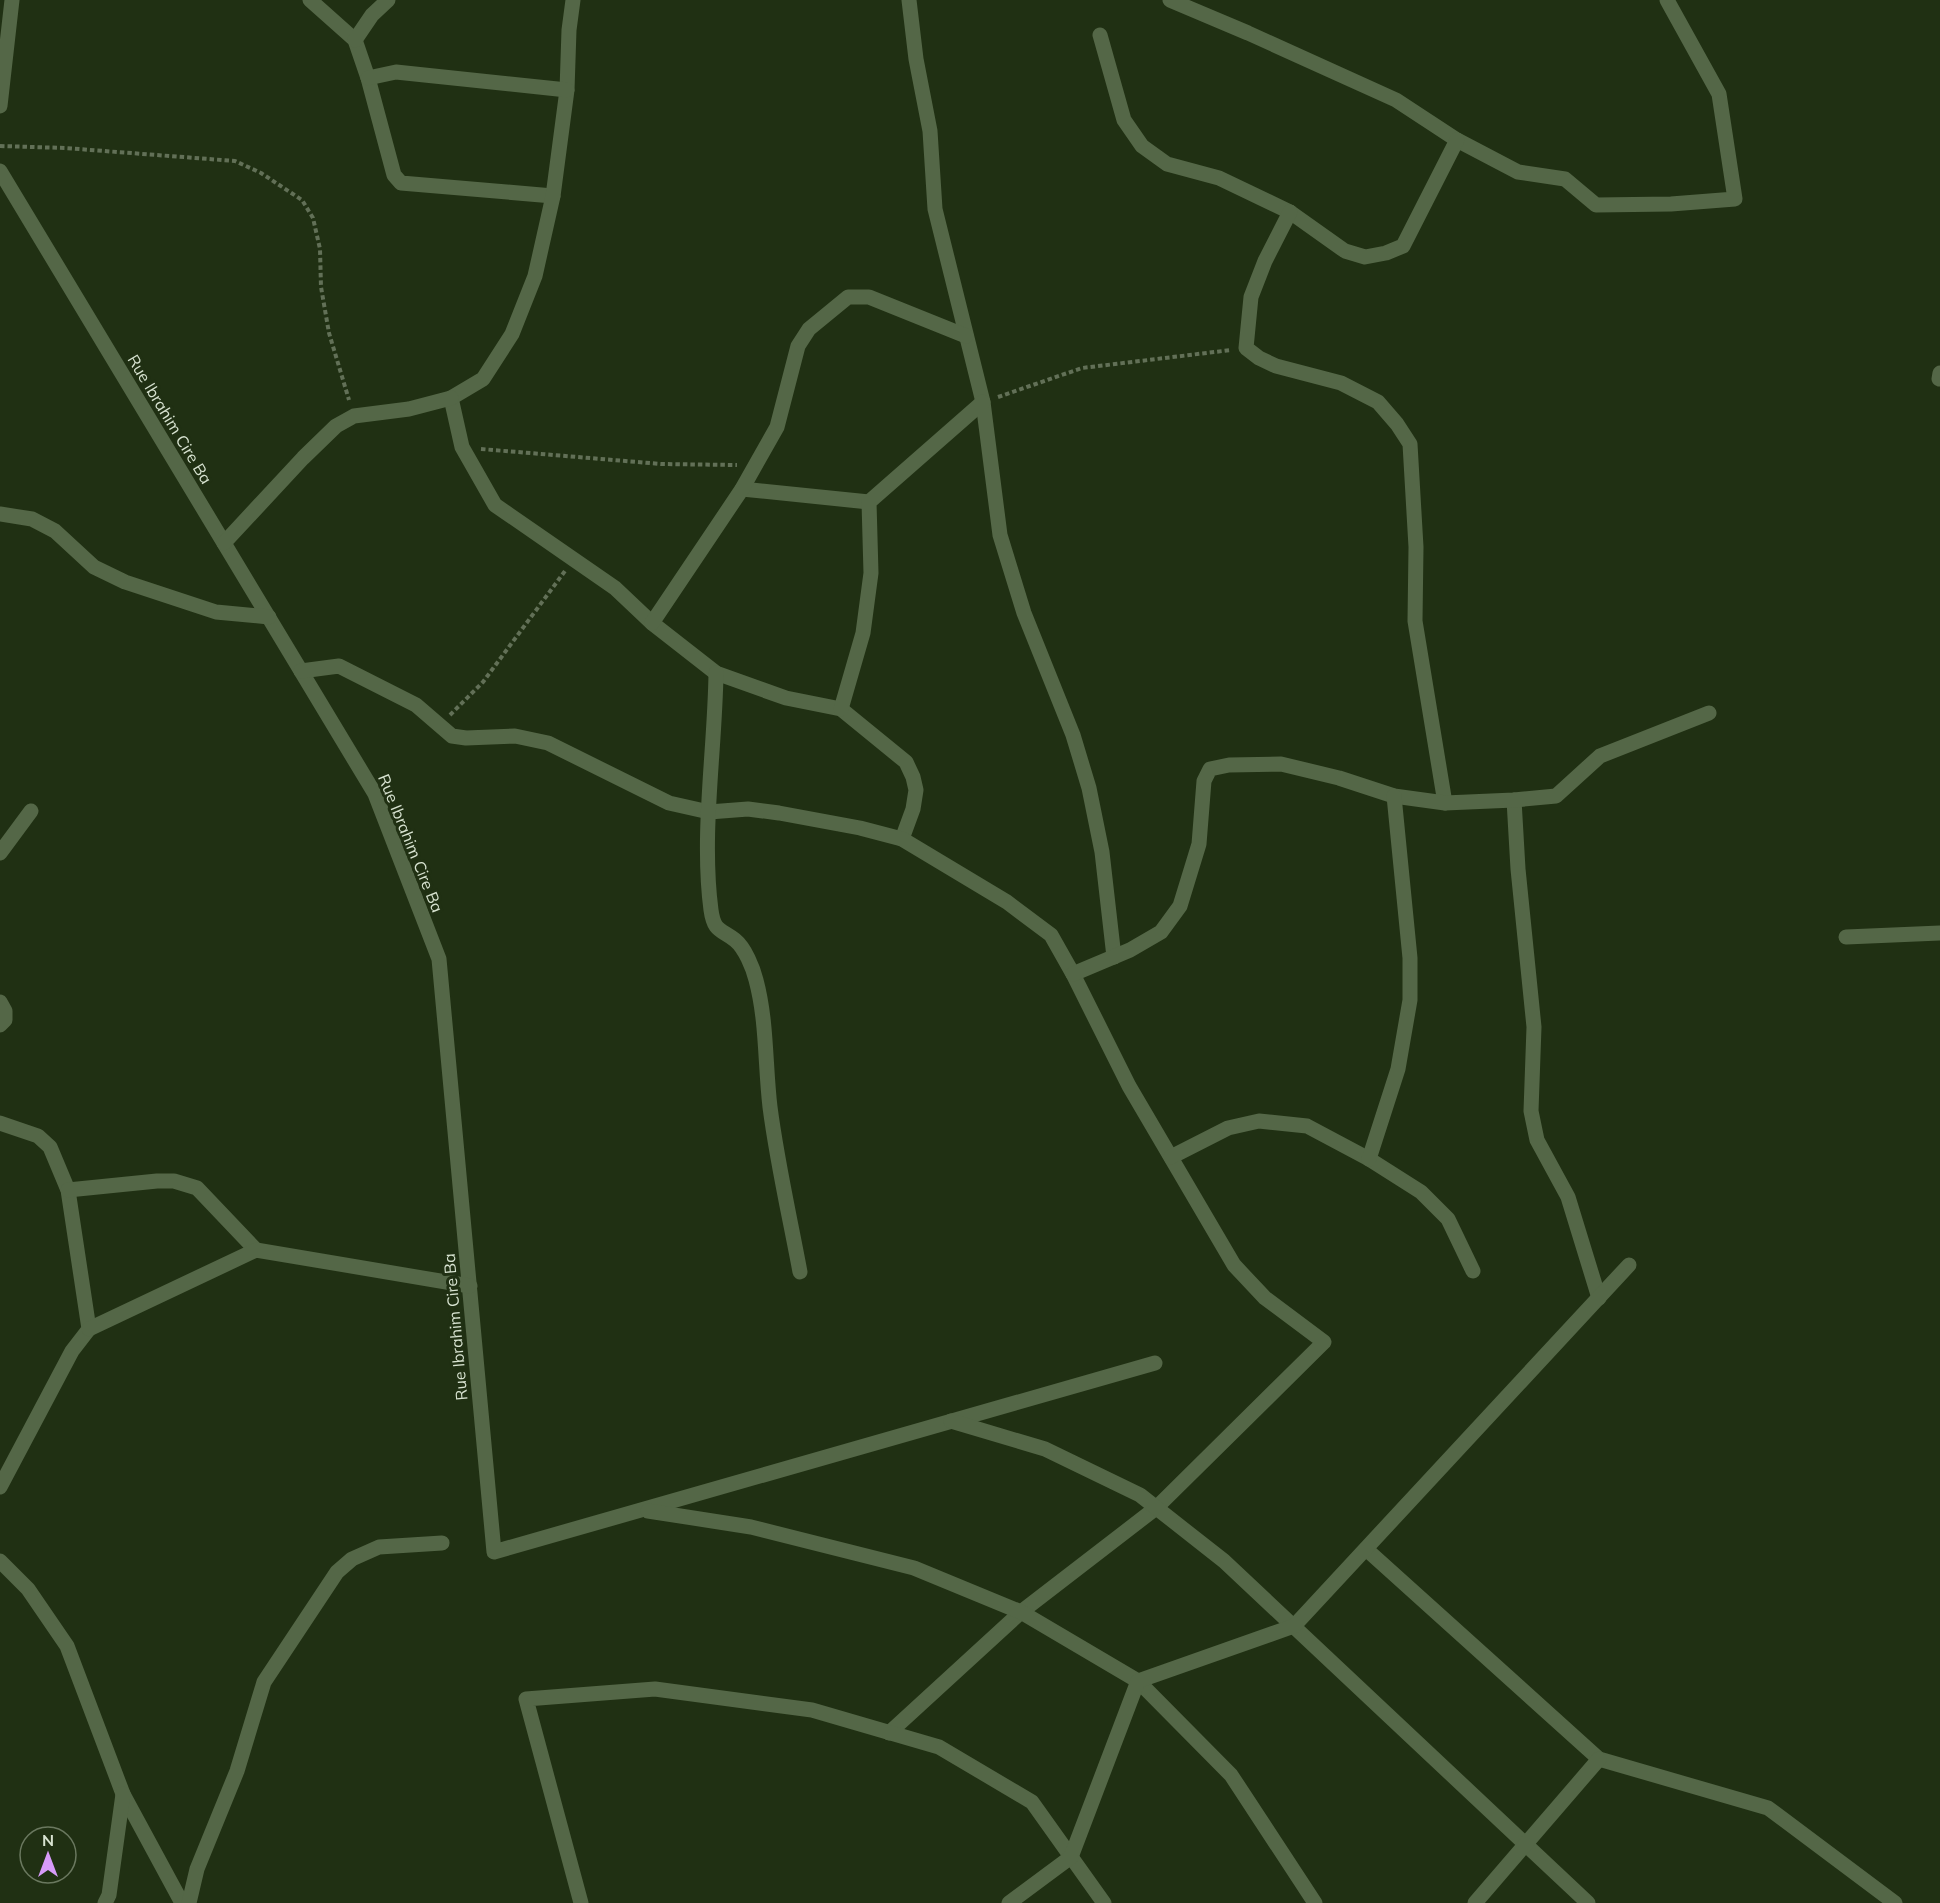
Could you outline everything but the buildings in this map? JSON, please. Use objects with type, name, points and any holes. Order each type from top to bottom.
[{"type":"street","points":[[0,106],[12,0]]},
{"type":"street","points":[[310,0],[355,40],[368,78],[394,175],[401,183],[553,196]]},
{"type":"street","points":[[355,40],[372,15],[388,0]]},
{"type":"street","points":[[224,543],[336,426],[354,416],[409,409],[451,398],[483,379],[512,333],[535,276],[553,196],[567,90],[569,30],[573,0]]},
{"type":"street","points":[[909,0],[916,59],[930,131],[935,209],[983,402],[1000,535],[1024,613],[1073,735],[1089,788],[1102,852],[1114,957]]},
{"type":"street","points":[[1170,0],[1396,100],[1457,140],[1518,172],[1565,180],[1596,205],[1671,204],[1735,199],[1719,94],[1666,0]]},
{"type":"street","points":[[1100,35],[1124,120],[1142,146],[1167,164],[1219,177],[1290,212],[1345,251],[1365,257],[1386,253],[1403,246],[1457,140]]},
{"type":"street","points":[[368,78],[396,72],[567,90]]},
{"type":"street","name":"Rue Ibrahim Cire Ba","points":[[0,171],[375,794],[439,960],[495,1552],[642,1510]]},
{"type":"street","points":[[1290,212],[1265,261],[1251,297],[1246,348],[1259,358],[1276,366],[1341,382],[1378,402],[1410,444],[1416,547],[1414,621],[1445,803]]},
{"type":"street","points":[[652,623],[742,489],[777,427],[798,346],[809,329],[848,297],[869,297],[966,336]]},
{"type":"street","points":[[451,398],[462,447],[495,505],[615,588],[652,623],[716,673],[786,698],[841,710],[906,762],[914,777],[916,790],[913,809],[902,839]]},
{"type":"street","points":[[742,489],[869,502],[983,402]]},
{"type":"street","points":[[841,710],[863,633],[871,573],[869,502]]},
{"type":"street","points":[[0,514],[32,519],[55,531],[93,567],[125,582],[216,612],[268,617]]},
{"type":"street","points":[[301,671],[339,666],[416,705],[452,736],[466,738],[515,736],[548,743],[669,804],[709,812],[748,809],[860,828],[902,839],[1007,902],[1050,935],[1073,974],[1129,1086],[1234,1265],[1265,1298],[1324,1342],[1156,1508],[1021,1612],[889,1732]]},
{"type":"street","points":[[716,673],[716,723],[709,812],[708,885],[712,914],[720,931],[736,941],[756,979],[764,1028],[771,1108],[800,1272]]},
{"type":"street","points":[[1073,974],[1114,957],[1161,932],[1180,906],[1199,844],[1204,781],[1210,769],[1229,765],[1281,764],[1339,778],[1394,796],[1445,803],[1556,796],[1600,756],[1709,713]]},
{"type":"street","points":[[1369,1159],[1398,1069],[1410,1000],[1410,958],[1394,796]]},
{"type":"street","points":[[1514,800],[1518,869],[1534,1027],[1531,1111],[1537,1140],[1568,1197],[1599,1298]]},
{"type":"street","points":[[0,854],[31,811]]},
{"type":"street","points":[[1846,937],[1940,933]]},
{"type":"street","points":[[0,1002],[4,1011],[4,1020],[0,1025]]},
{"type":"street","points":[[1171,1156],[1228,1128],[1259,1121],[1307,1126],[1369,1159],[1421,1192],[1448,1219],[1473,1271]]},
{"type":"street","points":[[0,1123],[38,1136],[50,1147],[68,1190],[89,1329]]},
{"type":"street","points":[[68,1190],[157,1181],[174,1181],[197,1188],[256,1250]]},
{"type":"street","points":[[0,1487],[72,1351],[89,1329],[256,1250],[470,1286]]},
{"type":"street","points":[[1009,1903],[1071,1857],[1138,1681],[1294,1626],[1629,1265]]},
{"type":"street","points":[[642,1510],[1155,1363]]},
{"type":"street","points":[[951,1421],[1045,1449],[1140,1495],[1224,1561],[1588,1903]]},
{"type":"street","points":[[642,1510],[751,1527],[914,1568],[1021,1612],[1138,1681],[1231,1775],[1315,1903]]},
{"type":"street","points":[[189,1903],[197,1869],[237,1771],[264,1682],[337,1572],[352,1559],[379,1547],[442,1543]]},
{"type":"street","points":[[1366,1549],[1599,1759],[1768,1808],[1895,1903]]},
{"type":"street","points":[[0,1561],[28,1589],[67,1646],[123,1794],[182,1903]]},
{"type":"street","points":[[581,1903],[526,1699],[655,1689],[812,1710],[939,1748],[1032,1802],[1104,1903]]},
{"type":"street","points":[[1475,1903],[1599,1759]]},
{"type":"street","points":[[105,1903],[109,1896],[123,1794]]},
{"type":"path","points":[[0,146],[65,148],[236,161],[261,173],[302,200],[313,218],[320,249],[321,287],[329,333],[354,416]]},
{"type":"path","points":[[983,402],[1082,368],[1246,348]]},
{"type":"path","points":[[462,447],[661,464],[755,465]]},
{"type":"path","points":[[439,726],[483,682],[573,560]]}]
